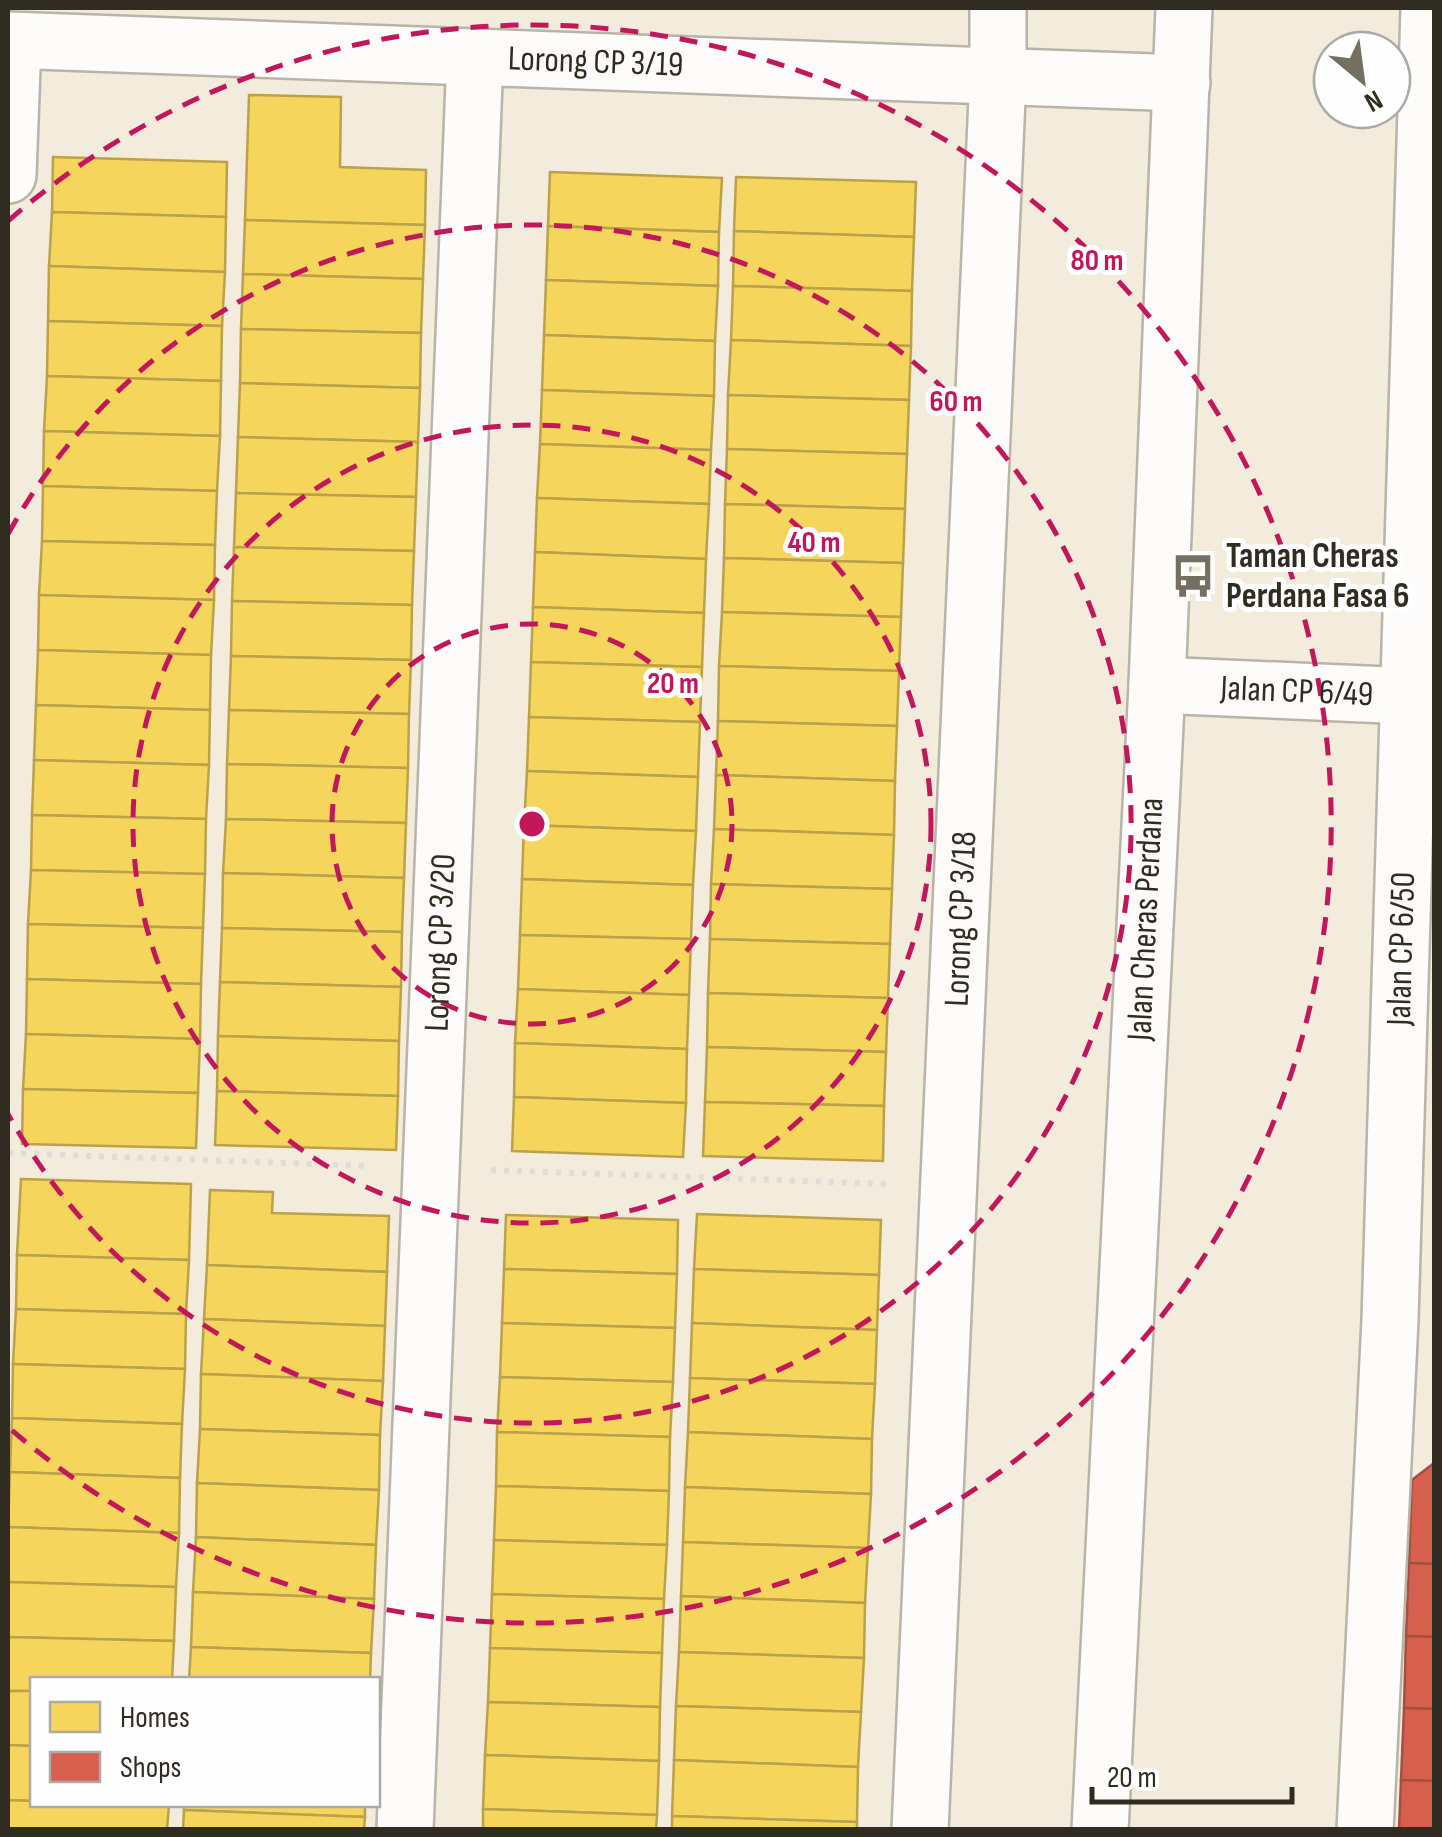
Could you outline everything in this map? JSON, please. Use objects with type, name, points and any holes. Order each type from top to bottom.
[{"type":"street","name":"Lorong CP 3/18","points":[[920,1830],[998,8]]},
{"type":"street","name":"Jalan Cheras Perdana","points":[[1100,1830],[1157,685],[1184,8]]},
{"type":"street","name":"Jalan CP 6/50","points":[[1365,1830],[1412,1320],[1429,8]]},
{"type":"street","name":"Lorong CP 3/19","points":[[10,40],[1182,83]]},
{"type":"street","points":[[8,175],[10,40]]},
{"type":"street","name":"Lorong CP 3/20","points":[[405,1830],[475,57]]},
{"type":"street","name":"Jalan CP 6/49","points":[[1157,685],[1422,696]]},
{"type":"building: Homes","points":[[249,95],[341,97],[340,167],[426,170],[425,225],[245,220]]},
{"type":"building: Homes","points":[[53,157],[227,162],[226,217],[52,212]]},
{"type":"building: Homes","points":[[550,172],[722,178],[719,232],[548,226]]},
{"type":"building: Homes","points":[[736,177],[916,182],[914,237],[734,231]]},
{"type":"building: Homes","points":[[52,212],[226,217],[225,272],[49,266]]},
{"type":"building: Homes","points":[[245,220],[425,225],[423,279],[243,274]]},
{"type":"building: Homes","points":[[548,226],[719,232],[718,286],[546,280]]},
{"type":"building: Homes","points":[[734,231],[914,237],[912,291],[733,286]]},
{"type":"building: Homes","points":[[49,266],[225,272],[222,326],[48,321]]},
{"type":"building: Homes","points":[[243,274],[423,279],[421,333],[241,329]]},
{"type":"building: Homes","points":[[546,280],[718,286],[715,341],[544,335]]},
{"type":"building: Homes","points":[[733,286],[912,291],[911,346],[731,340]]},
{"type":"building: Homes","points":[[48,321],[222,326],[221,381],[47,376]]},
{"type":"building: Homes","points":[[241,329],[421,333],[420,388],[240,383]]},
{"type":"building: Homes","points":[[544,335],[715,341],[714,396],[542,390]]},
{"type":"building: Homes","points":[[731,340],[911,346],[909,400],[728,395]]},
{"type":"building: Homes","points":[[47,376],[221,381],[220,436],[44,431]]},
{"type":"building: Homes","points":[[240,383],[420,388],[418,442],[238,437]]},
{"type":"building: Homes","points":[[542,390],[714,396],[711,450],[540,444]]},
{"type":"building: Homes","points":[[728,395],[909,400],[907,454],[727,449]]},
{"type":"building: Homes","points":[[44,431],[220,436],[217,491],[43,486]]},
{"type":"building: Homes","points":[[238,437],[418,442],[416,497],[236,493]]},
{"type":"building: Homes","points":[[540,444],[711,450],[709,504],[537,498]]},
{"type":"building: Homes","points":[[727,449],[907,454],[905,509],[725,504]]},
{"type":"building: Homes","points":[[43,486],[217,491],[215,545],[42,541]]},
{"type":"building: Homes","points":[[236,493],[416,497],[414,551],[234,547]]},
{"type":"building: Homes","points":[[537,498],[709,504],[706,559],[535,552]]},
{"type":"building: Homes","points":[[725,504],[905,509],[903,563],[724,558]]},
{"type":"building: Homes","points":[[42,541],[215,545],[214,600],[39,595]]},
{"type":"building: Homes","points":[[234,547],[414,551],[412,605],[232,601]]},
{"type":"building: Homes","points":[[535,552],[706,559],[704,613],[533,607]]},
{"type":"building: Homes","points":[[724,558],[903,563],[901,617],[722,612]]},
{"type":"building: Homes","points":[[39,595],[214,600],[211,655],[38,650]]},
{"type":"building: Homes","points":[[232,601],[412,605],[411,660],[231,656]]},
{"type":"building: Homes","points":[[533,607],[704,613],[702,667],[531,662]]},
{"type":"building: Homes","points":[[722,612],[901,617],[899,671],[719,666]]},
{"type":"building: Homes","points":[[38,650],[211,655],[210,710],[36,705]]},
{"type":"building: Homes","points":[[231,656],[411,660],[409,714],[229,710]]},
{"type":"building: Homes","points":[[531,662],[702,667],[700,722],[529,717]]},
{"type":"building: Homes","points":[[719,666],[899,671],[897,726],[718,721]]},
{"type":"building: Homes","points":[[36,705],[210,710],[209,765],[34,760]]},
{"type":"building: Homes","points":[[229,710],[409,714],[408,768],[227,764]]},
{"type":"building: Homes","points":[[529,717],[700,722],[698,777],[527,771]]},
{"type":"building: Homes","points":[[718,721],[897,726],[895,781],[716,775]]},
{"type":"building: Homes","points":[[34,760],[209,765],[206,819],[32,815]]},
{"type":"building: Homes","points":[[227,764],[408,768],[406,823],[226,819]]},
{"type":"building: Homes","points":[[527,771],[698,777],[696,831],[524,825]]},
{"type":"building: Homes","points":[[716,775],[895,781],[894,835],[714,829]]},
{"type":"building: Homes","points":[[32,815],[206,819],[205,874],[31,870]]},
{"type":"building: Homes","points":[[226,819],[406,823],[404,878],[223,873]]},
{"type":"building: Homes","points":[[524,825],[696,831],[693,885],[522,879]]},
{"type":"building: Homes","points":[[714,829],[894,835],[892,889],[711,884]]},
{"type":"building: Homes","points":[[31,870],[205,874],[203,928],[28,924]]},
{"type":"building: Homes","points":[[223,873],[404,878],[402,932],[222,928]]},
{"type":"building: Homes","points":[[522,879],[693,885],[691,939],[520,935]]},
{"type":"building: Homes","points":[[711,884],[892,889],[890,944],[710,939]]},
{"type":"building: Homes","points":[[28,924],[203,928],[201,984],[27,979]]},
{"type":"building: Homes","points":[[222,928],[402,932],[401,987],[220,982]]},
{"type":"building: Homes","points":[[520,935],[691,939],[689,995],[518,989]]},
{"type":"building: Homes","points":[[710,939],[890,944],[888,998],[708,993]]},
{"type":"building: Homes","points":[[27,979],[201,984],[200,1039],[26,1034]]},
{"type":"building: Homes","points":[[220,982],[401,987],[399,1041],[218,1036]]},
{"type":"building: Homes","points":[[518,989],[689,995],[687,1049],[515,1043]]},
{"type":"building: Homes","points":[[708,993],[888,998],[886,1052],[707,1047]]},
{"type":"building: Homes","points":[[26,1034],[200,1039],[198,1093],[23,1089]]},
{"type":"building: Homes","points":[[218,1036],[399,1041],[398,1096],[217,1091]]},
{"type":"building: Homes","points":[[515,1043],[687,1049],[686,1103],[514,1097]]},
{"type":"building: Homes","points":[[707,1047],[886,1052],[884,1106],[705,1102]]},
{"type":"building: Homes","points":[[23,1089],[198,1093],[196,1148],[22,1144]]},
{"type":"building: Homes","points":[[217,1091],[398,1096],[396,1150],[215,1145]]},
{"type":"building: Homes","points":[[514,1097],[686,1103],[683,1157],[512,1151]]},
{"type":"building: Homes","points":[[705,1102],[884,1106],[883,1161],[703,1156]]},
{"type":"building: Homes","points":[[21,1179],[191,1184],[189,1260],[17,1255]]},
{"type":"building: Homes","points":[[210,1190],[273,1192],[272,1213],[389,1216],[387,1272],[207,1265]]},
{"type":"building: Homes","points":[[697,1214],[881,1220],[879,1275],[694,1269]]},
{"type":"building: Homes","points":[[506,1215],[678,1220],[677,1274],[504,1269]]},
{"type":"building: Homes","points":[[17,1255],[189,1260],[186,1314],[16,1309]]},
{"type":"building: Homes","points":[[207,1265],[387,1272],[385,1326],[204,1319]]},
{"type":"building: Homes","points":[[504,1269],[677,1274],[675,1328],[502,1323]]},
{"type":"building: Homes","points":[[694,1269],[879,1275],[877,1330],[692,1323]]},
{"type":"building: Homes","points":[[16,1309],[186,1314],[185,1369],[13,1364]]},
{"type":"building: Homes","points":[[204,1319],[385,1326],[383,1381],[201,1374]]},
{"type":"building: Homes","points":[[502,1323],[675,1328],[673,1382],[500,1377]]},
{"type":"building: Homes","points":[[692,1323],[877,1330],[875,1384],[690,1378]]},
{"type":"building: Homes","points":[[13,1364],[185,1369],[182,1424],[12,1418]]},
{"type":"building: Homes","points":[[201,1374],[383,1381],[380,1435],[200,1429]]},
{"type":"building: Homes","points":[[500,1377],[673,1382],[670,1437],[497,1432]]},
{"type":"building: Homes","points":[[690,1378],[875,1384],[872,1439],[688,1432]]},
{"type":"building: Homes","points":[[12,1418],[182,1424],[180,1478],[10,1472]]},
{"type":"building: Homes","points":[[200,1429],[380,1435],[379,1490],[197,1483]]},
{"type":"building: Homes","points":[[497,1432],[670,1437],[669,1491],[496,1486]]},
{"type":"building: Homes","points":[[688,1432],[872,1439],[871,1494],[685,1487]]},
{"type":"building: Homes","points":[[10,1472],[180,1478],[179,1533],[8,1527]]},
{"type":"building: Homes","points":[[197,1483],[379,1490],[376,1545],[196,1537]]},
{"type":"building: Homes","points":[[496,1486],[669,1491],[667,1545],[494,1540]]},
{"type":"building: Homes","points":[[685,1487],[871,1494],[868,1548],[683,1542]]},
{"type":"building: Homes","points":[[8,1527],[179,1533],[176,1587],[8,1582]]},
{"type":"building: Homes","points":[[196,1537],[376,1545],[374,1599],[193,1592]]},
{"type":"building: Homes","points":[[494,1540],[667,1545],[664,1599],[492,1594]]},
{"type":"building: Homes","points":[[683,1542],[868,1548],[865,1603],[681,1596]]},
{"type":"building: Homes","points":[[8,1582],[176,1587],[174,1641],[8,1637]]},
{"type":"building: Homes","points":[[193,1592],[374,1599],[371,1653],[191,1647]]},
{"type":"building: Homes","points":[[492,1594],[664,1599],[662,1653],[490,1648]]},
{"type":"building: Homes","points":[[681,1596],[865,1603],[864,1658],[679,1652]]},
{"type":"building: Homes","points":[[8,1637],[174,1641],[172,1677],[30,1677],[30,1691],[8,1691]]},
{"type":"building: Homes","points":[[191,1647],[371,1653],[370,1677],[189,1677]]},
{"type":"building: Homes","points":[[490,1648],[662,1653],[660,1707],[488,1702]]},
{"type":"building: Homes","points":[[679,1652],[864,1658],[861,1712],[676,1706]]},
{"type":"building: Homes","points":[[8,1691],[30,1691],[30,1746],[8,1745]]},
{"type":"building: Homes","points":[[488,1702],[660,1707],[659,1761],[485,1755]]},
{"type":"building: Homes","points":[[676,1706],[861,1712],[858,1767],[674,1760]]},
{"type":"building: Homes","points":[[8,1745],[30,1746],[30,1801],[8,1800]]},
{"type":"building: Homes","points":[[485,1755],[659,1761],[657,1815],[483,1809]]},
{"type":"building: Homes","points":[[674,1760],[858,1767],[857,1822],[672,1816]]},
{"type":"building: Homes","points":[[8,1800],[30,1801],[30,1807],[169,1807],[167,1830],[8,1830]]},
{"type":"building: Homes","points":[[365,1807],[365,1817],[184,1810]]},
{"type":"building: Homes","points":[[483,1809],[657,1815],[656,1830],[483,1830]]},
{"type":"building: Homes","points":[[184,1810],[365,1817],[364,1830],[183,1830]]},
{"type":"building: Homes","points":[[672,1816],[857,1822],[857,1830],[672,1830]]},
{"type":"building: Shops","points":[[1434,1463],[1434,1564],[1409,1563],[1412,1480]]},
{"type":"building: Shops","points":[[1409,1563],[1434,1564],[1434,1637],[1406,1636]]},
{"type":"building: Shops","points":[[1406,1636],[1434,1637],[1434,1709],[1404,1708]]},
{"type":"building: Shops","points":[[1404,1708],[1434,1709],[1434,1781],[1401,1780]]},
{"type":"building: Shops","points":[[1401,1780],[1434,1781],[1434,1830],[1399,1830]]},
{"type":"place","name":"Taman Cheras Perdana Fasa 6","points":[[1193,576]]}]
